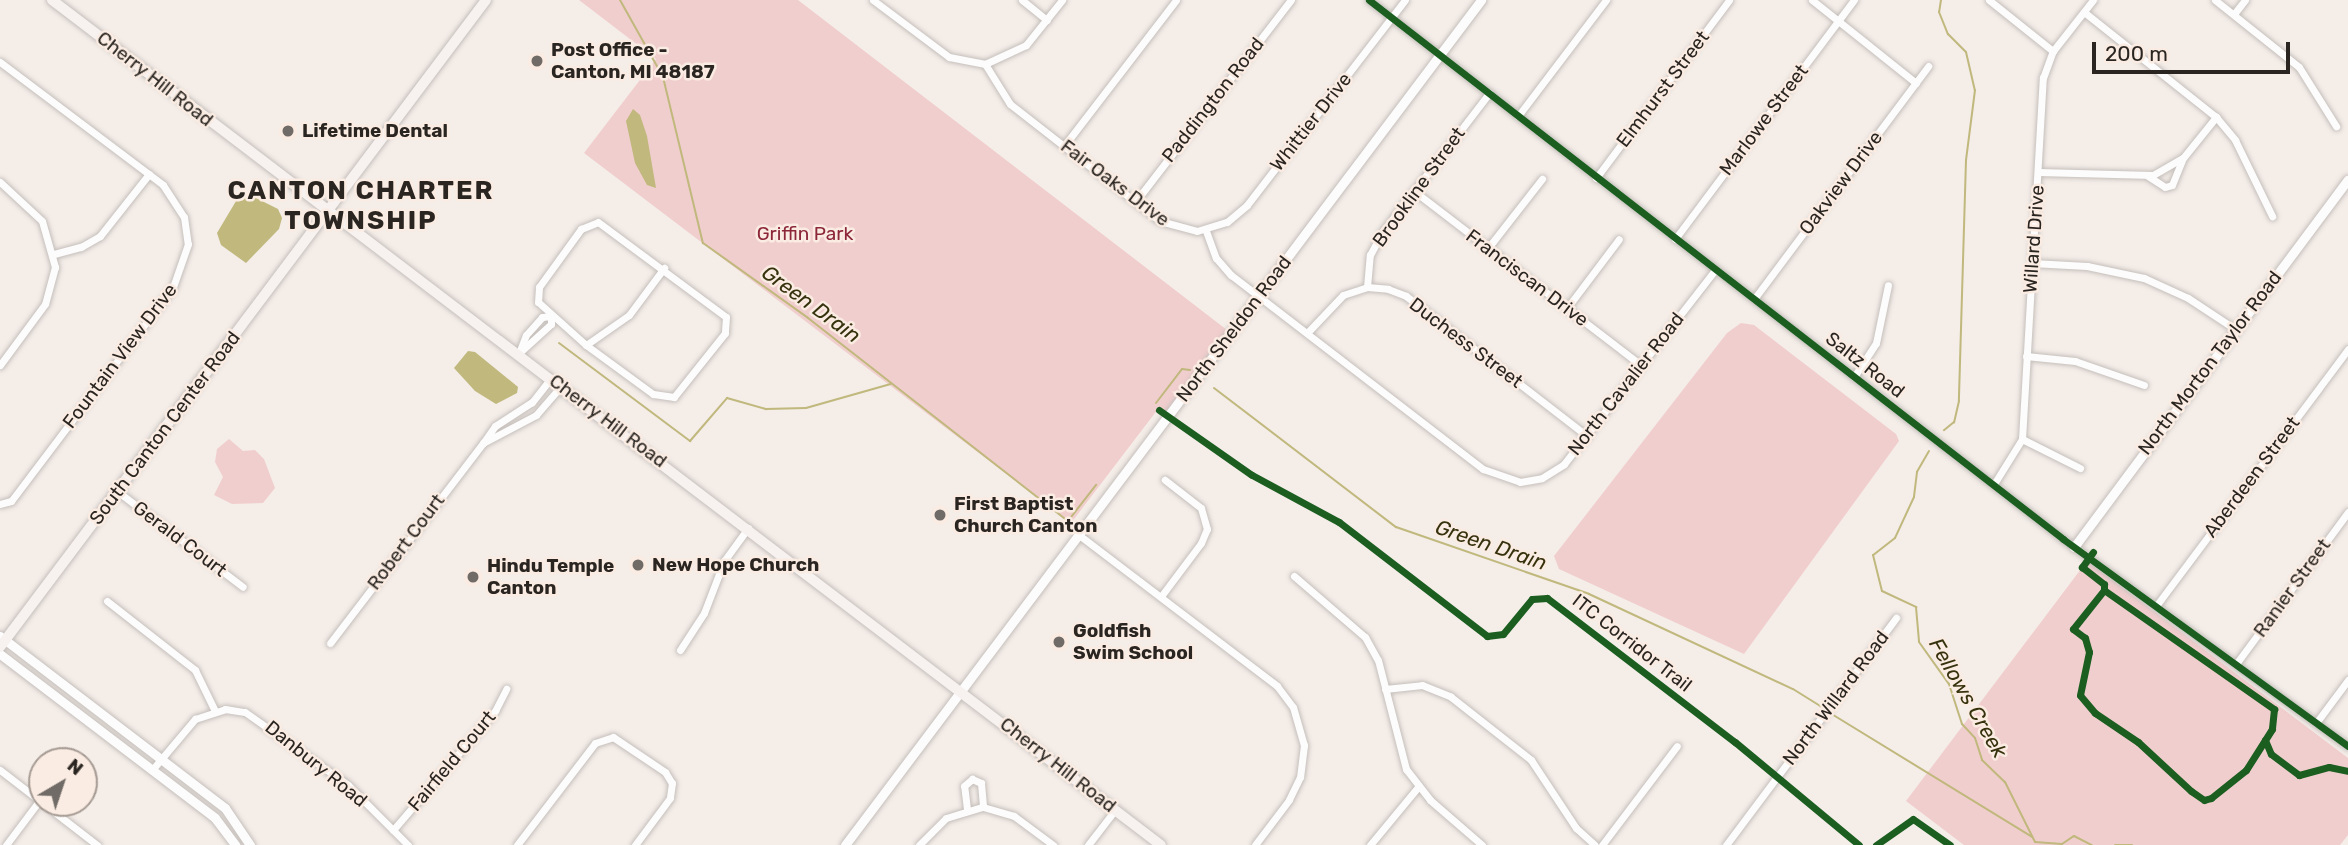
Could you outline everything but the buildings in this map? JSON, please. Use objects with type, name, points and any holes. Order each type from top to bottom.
[{"type":"main road","name":"Cherry Hill Road","points":[[53,0],[748,527],[1161,845]]},
{"type":"main road","name":"South Canton Center Road","points":[[2,641],[330,211],[486,0]]},
{"type":"street","points":[[873,0],[949,57],[985,64],[1021,49],[1062,0]]},
{"type":"street","points":[[1022,0],[1047,20]]},
{"type":"street","points":[[1064,146],[1176,0]]},
{"type":"street","name":"Paddington Road","points":[[1136,201],[1290,0]]},
{"type":"street","name":"Saltz Road","points":[[1369,0],[2074,547],[2348,746]]},
{"type":"street","name":"Whittier Drive","points":[[1206,231],[1227,222],[1247,205],[1405,0]]},
{"type":"street","name":"North Sheldon Road","points":[[845,845],[1481,0]]},
{"type":"street","points":[[1518,116],[1605,0]]},
{"type":"street","name":"Elmhurst Street","points":[[1596,178],[1730,0]]},
{"type":"street","points":[[1812,0],[1916,83]]},
{"type":"street","name":"Marlowe Street","points":[[1675,239],[1854,0]]},
{"type":"street","points":[[1989,0],[2053,51]]},
{"type":"street","name":"Willard Drive","points":[[1994,484],[2022,439],[2042,86],[2053,51],[2093,0]]},
{"type":"street","points":[[2215,0],[2299,67],[2336,126]]},
{"type":"street","points":[[2234,14],[2245,0]]},
{"type":"street","points":[[2084,12],[2216,117],[2235,140],[2272,216]]},
{"type":"street","name":"Fountain View Drive","points":[[0,62],[149,174],[171,194],[184,217],[188,244],[183,270],[11,501],[0,504]]},
{"type":"street","name":"Fair Oaks Drive","points":[[985,64],[1006,101],[1136,201],[1170,226],[1206,231]]},
{"type":"street","name":"Oakview Drive","points":[[1754,299],[1928,66]]},
{"type":"street","name":"Brookline Street","points":[[1367,287],[1374,244],[1489,93]]},
{"type":"street","points":[[2148,176],[2165,187],[2172,185],[2183,158],[2216,117]]},
{"type":"street","points":[[2039,172],[2148,176],[2183,158]]},
{"type":"street","points":[[54,254],[81,247],[100,236],[149,174]]},
{"type":"street","points":[[1488,248],[1542,179]]},
{"type":"street","name":"North Morton Taylor Road","points":[[2074,547],[2348,180]]},
{"type":"street","points":[[0,182],[42,221],[54,254],[53,282],[45,304],[0,365]]},
{"type":"street","name":"Franciscan Drive","points":[[1414,191],[1641,365]]},
{"type":"street","points":[[590,223],[607,225],[664,268],[719,308],[727,321],[725,333],[682,391],[674,397],[660,397],[586,345],[538,302],[537,291],[590,223]]},
{"type":"street","points":[[1206,231],[1221,265],[1307,333],[1334,301],[1367,287]]},
{"type":"street","points":[[1567,307],[1619,239]]},
{"type":"street","points":[[2032,263],[2087,266],[2144,278],[2188,298],[2235,329]]},
{"type":"street","points":[[586,345],[629,315],[664,268]]},
{"type":"street","name":"North Cavalier Road","points":[[1307,333],[1489,473],[1525,482],[1558,469],[1587,436],[1714,270]]},
{"type":"street","points":[[1854,377],[1876,343],[1888,285]]},
{"type":"street","name":"Duchess Street","points":[[1367,287],[1406,296],[1587,436]]},
{"type":"street","points":[[519,353],[551,324],[551,316]]},
{"type":"street","points":[[519,353],[526,335],[542,317],[551,316]]},
{"type":"street","name":"Aberdeen Street","points":[[2156,606],[2348,349]]},
{"type":"street","points":[[2026,356],[2075,361],[2144,385]]},
{"type":"street","name":"Robert Court","points":[[330,643],[495,426],[532,402],[551,378]]},
{"type":"street","name":"Robert Court","points":[[483,443],[536,415],[561,386]]},
{"type":"street","points":[[2022,439],[2080,468]]},
{"type":"street","points":[[1161,595],[1201,543],[1207,529],[1196,502],[1165,480]]},
{"type":"street","name":"Gerald Court","points":[[117,492],[243,587]]},
{"type":"street","name":"Ranier Street","points":[[2236,664],[2348,512]]},
{"type":"street","points":[[680,650],[704,612],[724,561],[748,527]]},
{"type":"street","points":[[1079,535],[1277,686],[1298,719],[1304,753],[1297,785],[1255,845]]},
{"type":"street","points":[[1294,576],[1360,631],[1378,660],[1397,746],[1418,788],[1482,845]]},
{"type":"street","points":[[107,601],[195,670],[215,711],[188,724],[152,770]]},
{"type":"street","name":"North Willard Road","points":[[1726,845],[1896,618]]},
{"type":"street","points":[[2,641],[220,804],[236,819],[250,845]]},
{"type":"street","points":[[0,654],[211,815],[235,845]]},
{"type":"street","points":[[2316,723],[2348,680]]},
{"type":"street","points":[[51,693],[60,682]]},
{"type":"street","points":[[1385,689],[1422,685],[1451,697],[1531,760],[1576,828],[1595,845]]},
{"type":"street","name":"Fairfield Court","points":[[393,830],[495,710],[506,689]]},
{"type":"street","name":"Danbury Road","points":[[215,711],[238,710],[261,719],[348,785],[408,845]]},
{"type":"street","points":[[124,748],[132,737]]},
{"type":"street","points":[[517,845],[595,743],[607,737],[624,741],[665,772],[672,792],[635,845]]},
{"type":"street","points":[[1602,845],[1677,746]]},
{"type":"street","points":[[0,770],[28,792]]},
{"type":"street","points":[[967,809],[964,786],[972,779],[981,783],[983,807]]},
{"type":"street","points":[[1370,845],[1418,788]]},
{"type":"street","points":[[211,815],[220,804]]},
{"type":"street","points":[[919,845],[937,824],[967,809],[983,807],[1014,816],[1053,845]]},
{"type":"street","points":[[1088,845],[1115,810]]},
{"type":"street","points":[[6,845],[28,816]]},
{"type":"street","points":[[60,817],[97,845]]},
{"type":"green space","name":"Griffin Park","points":[[579,0],[798,0],[1227,330],[1165,413],[1159,409],[1155,413],[1071,523],[584,153],[656,59]]},
{"type":"green space","points":[[1741,323],[1754,325],[1896,434],[1899,441],[1744,654],[1559,569],[1554,556],[1727,333]]},
{"type":"green space","points":[[229,439],[243,451],[255,450],[264,459],[275,488],[263,503],[232,504],[214,495],[223,477],[215,462],[217,449]]},
{"type":"green space","points":[[2087,561],[2348,758],[2348,835],[2340,845],[1964,845],[1906,801]]},
{"type":"shaded area","points":[[633,109],[640,115],[647,136],[656,188],[647,185],[635,163],[626,121]]},
{"type":"shaded area","points":[[242,191],[278,209],[282,218],[279,229],[246,263],[221,245],[217,233]]},
{"type":"shaded area","points":[[468,351],[475,352],[518,387],[517,393],[496,404],[475,391],[454,368]]},
{"type":"waterway","name":"Green Drain","points":[[620,0],[663,77],[703,243],[808,318],[1068,521],[1096,485]]},
{"type":"waterway","name":"Fellows Creek","points":[[1941,0],[1939,12],[1948,34],[1966,52],[1975,90],[1966,160],[1959,401],[1954,422],[1944,430]]},
{"type":"waterway","points":[[559,343],[690,441],[727,398],[766,409],[806,408],[891,384]]},
{"type":"waterway","name":"Green Drain","points":[[1156,403],[1182,369],[1190,370]]},
{"type":"waterway","name":"Green Drain","points":[[1214,388],[1396,527],[1589,594],[1793,689],[1822,707]]},
{"type":"waterway","name":"Fellows Creek","points":[[1929,451],[1917,472],[1914,497],[1895,538],[1873,555],[1882,591],[1916,607],[1919,642],[1949,684],[1962,724],[1975,738],[1982,760],[2005,782],[2035,842],[2062,844],[2074,836],[2092,845]]},
{"type":"waterway","name":"Green Drain","points":[[1830,713],[2032,837]]},
{"type":"waterway","name":"Fellows Creek","points":[[2115,845],[2132,845]]},
{"type":"cycle path","points":[[1369,0],[2063,539],[2348,746]]},
{"type":"cycle path","name":"ITC Corridor Trail","points":[[1159,410],[1252,475],[1339,522],[1487,636],[1503,634],[1532,599],[1547,598],[1735,742],[1859,845]]},
{"type":"cycle path","points":[[2093,552],[2082,567],[2104,584],[2104,590],[2274,709],[2272,729],[2246,770],[2211,798],[2204,800],[2191,791],[2138,742],[2095,713],[2080,695],[2089,652],[2085,638],[2073,629],[2104,590]]},
{"type":"cycle path","points":[[2265,740],[2271,754],[2299,775],[2329,767],[2348,771]]},
{"type":"cycle path","points":[[1876,845],[1913,819],[1950,845]]},
{"type":"place","name":"Post Office - Canton, MI 48187","points":[[537,61]]},
{"type":"place","name":"Lifetime Dental","points":[[288,131]]},
{"type":"place","name":"First Baptist Church Canton","points":[[940,515]]},
{"type":"place","name":"New Hope Church","points":[[638,565]]},
{"type":"place","name":"Hindu Temple Canton","points":[[473,577]]},
{"type":"place","name":"Goldfish Swim School","points":[[1059,642]]},
{"type":"district","name":"CANTON CHARTER TOWNSHIP","points":[[361,206]]}]
